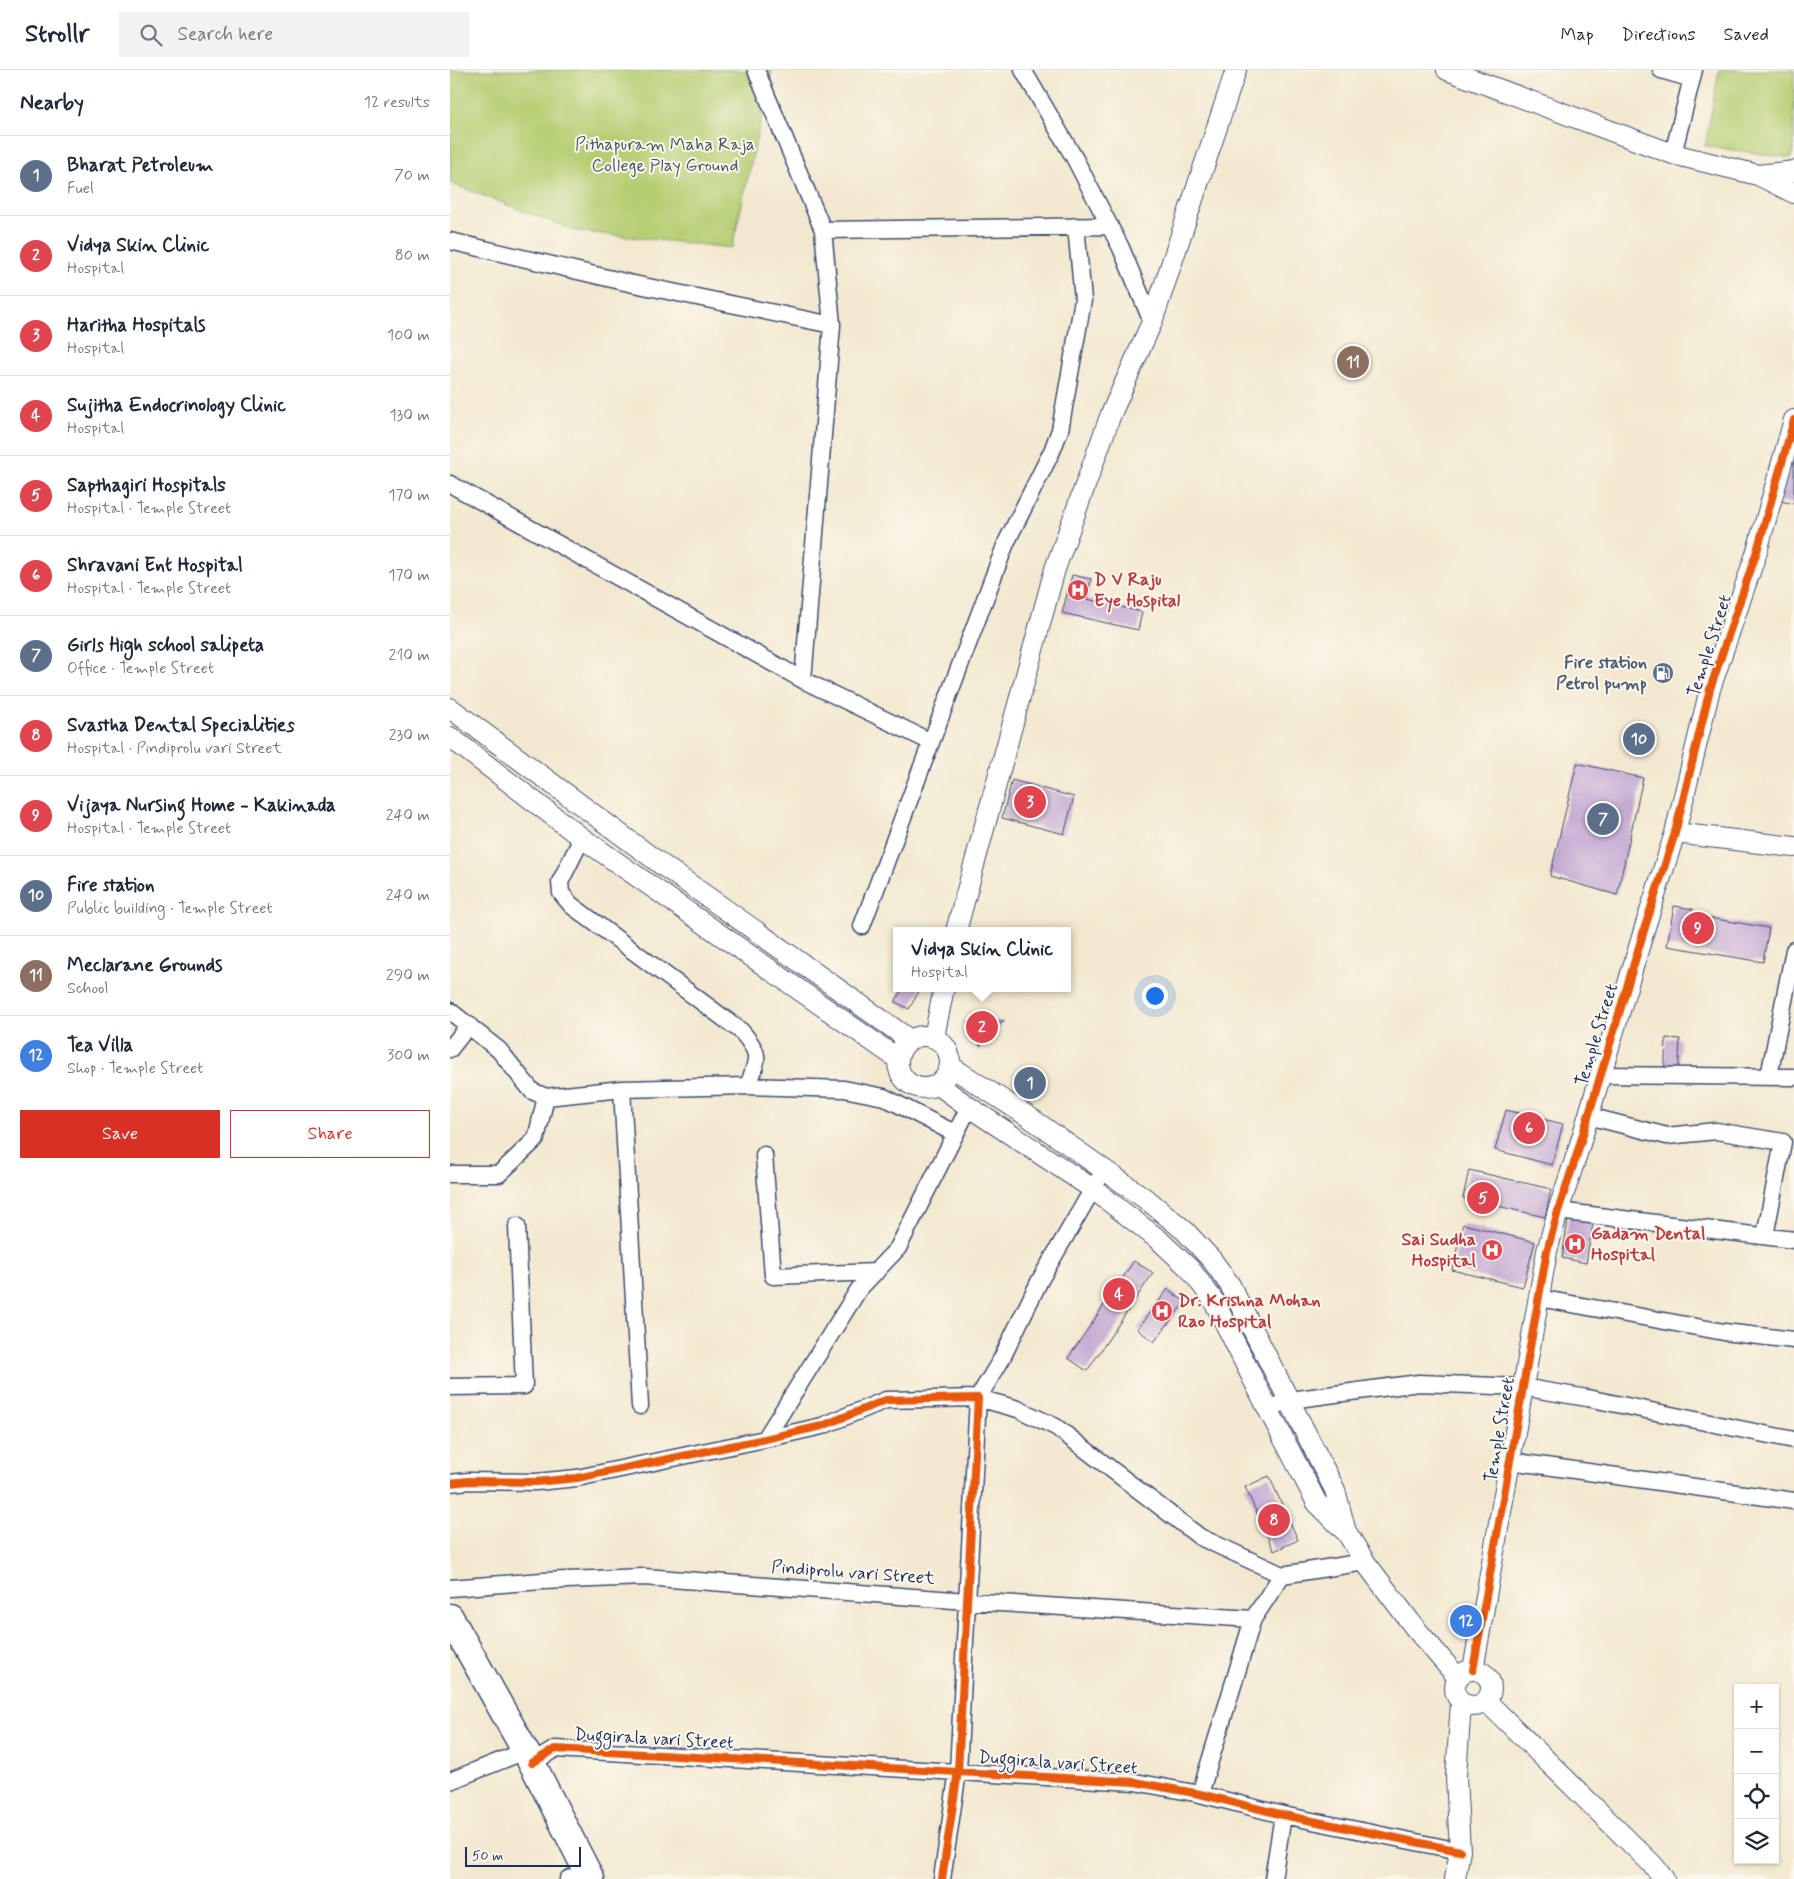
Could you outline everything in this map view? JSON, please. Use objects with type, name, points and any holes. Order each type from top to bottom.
[{"type":"main road","points":[[450,1617],[529,1757],[582,1876]]},
{"type":"street","points":[[756,70],[822,230],[832,325],[803,680]]},
{"type":"street","points":[[1023,70],[1075,159],[1110,226],[1152,322]]},
{"type":"street","points":[[957,927],[1055,569],[1111,414],[1152,322],[1236,70]]},
{"type":"street","points":[[1447,70],[1674,154],[1758,175],[1794,193]]},
{"type":"street","points":[[1661,70],[1693,75],[1674,154]]},
{"type":"street","points":[[1758,175],[1794,171]]},
{"type":"street","points":[[862,926],[1006,543],[1052,451],[1060,430],[1083,300],[1076,226]]},
{"type":"street","points":[[822,230],[1110,226]]},
{"type":"street","points":[[450,241],[629,283],[832,325]]},
{"type":"street","name":"Temple Street","points":[[1465,1674],[1510,1460],[1547,1250],[1645,927],[1676,833],[1710,689],[1758,551],[1794,420]]},
{"type":"street","points":[[450,484],[803,680],[931,742]]},
{"type":"street","points":[[450,708],[658,862],[910,1040]]},
{"type":"street","points":[[450,737],[582,838],[898,1058]]},
{"type":"street","points":[[1676,833],[1794,847]]},
{"type":"street","points":[[582,838],[560,882],[561,893],[571,905],[741,1030],[754,1046],[757,1060],[748,1086]]},
{"type":"street","points":[[1769,1076],[1794,950]]},
{"type":"street","points":[[934,1038],[943,992]]},
{"type":"street","points":[[450,1011],[499,1050],[532,1091],[546,1097],[622,1089],[748,1086],[844,1089],[884,1097],[954,1134]]},
{"type":"street","points":[[450,1049],[469,1025]]},
{"type":"street","points":[[922,1036],[934,1038],[943,1044],[949,1054],[950,1066],[946,1076],[937,1084],[926,1088],[914,1086],[905,1080],[899,1070],[898,1058],[902,1048],[910,1040],[922,1036]]},
{"type":"street","points":[[950,1066],[1150,1202],[1185,1231],[1212,1260],[1230,1285],[1336,1490],[1347,1534]]},
{"type":"street","points":[[1601,1076],[1794,1077]]},
{"type":"street","points":[[937,1084],[968,1107],[1093,1190],[1159,1240],[1190,1268],[1214,1301],[1317,1503],[1347,1534],[1365,1562],[1415,1628],[1465,1674],[1486,1675],[1491,1681],[1492,1688],[1490,1696],[1486,1701],[1474,1706],[1461,1702]]},
{"type":"street","points":[[622,1089],[640,1406]]},
{"type":"street","points":[[450,1174],[499,1174],[536,1139],[546,1097]]},
{"type":"street","points":[[765,1439],[859,1289],[898,1248],[968,1107]]},
{"type":"street","points":[[1588,1116],[1666,1136],[1716,1131],[1783,1142],[1765,1236]]},
{"type":"street","points":[[764,1155],[773,1276],[876,1272]]},
{"type":"street","points":[[942,1879],[958,1771],[978,1398],[1001,1360],[1040,1280],[1104,1169]]},
{"type":"street","points":[[1558,1210],[1794,1240]]},
{"type":"street","points":[[450,1387],[524,1386],[517,1226]]},
{"type":"street","points":[[1538,1298],[1724,1332],[1794,1340]]},
{"type":"street","points":[[1268,1409],[1290,1400],[1420,1383],[1522,1387],[1588,1398],[1794,1440]]},
{"type":"street","points":[[450,1483],[469,1481],[536,1482],[577,1478],[822,1426],[886,1400],[978,1398],[1018,1409],[1056,1427],[1200,1537],[1282,1575],[1365,1562]]},
{"type":"street","points":[[1510,1460],[1794,1502]]},
{"type":"street","points":[[1200,1794],[1253,1619],[1282,1575]]},
{"type":"street","name":"Pindiprolu vari Street","points":[[450,1588],[542,1581],[644,1577],[967,1601],[1253,1619]]},
{"type":"street","points":[[1455,1879],[1460,1851],[1456,1777],[1461,1702],[1455,1691],[1455,1684],[1465,1674]]},
{"type":"street","points":[[1486,1701],[1658,1872],[1674,1879]]},
{"type":"street","name":"Duggirala vari Street","points":[[450,1781],[555,1749],[1135,1782],[1200,1794],[1283,1815],[1460,1851]]},
{"type":"street","points":[[1273,1879],[1283,1815]]},
{"type":"green space","name":"Pithapuram Maha Raja College Play Ground","points":[[450,70],[772,70],[732,248],[576,231],[450,183]]},
{"type":"green space","points":[[1719,70],[1794,70],[1794,146],[1791,158],[1705,146]]},
{"type":"building","points":[[1787,461],[1794,463],[1794,504],[1781,501]]},
{"type":"building","points":[[1072,575],[1091,579],[1087,599],[1142,612],[1138,630],[1062,613]]},
{"type":"building","points":[[1577,763],[1643,778],[1617,895],[1550,876]]},
{"type":"building","points":[[1012,780],[1074,797],[1064,834],[1002,818]]},
{"type":"building","points":[[1674,906],[1693,909],[1692,915],[1769,928],[1763,962],[1667,946]]},
{"type":"building","points":[[901,992],[919,992],[909,1009],[895,1002]]},
{"type":"building","points":[[1004,1021],[980,1046],[967,1022]]},
{"type":"building","points":[[1666,1038],[1680,1039],[1678,1080],[1664,1079]]},
{"type":"building","points":[[1506,1110],[1563,1124],[1552,1165],[1495,1150]]},
{"type":"building","points":[[1469,1170],[1551,1189],[1545,1217],[1463,1198]]},
{"type":"building","points":[[1569,1214],[1594,1218],[1586,1263],[1562,1258]]},
{"type":"building","points":[[1463,1224],[1535,1242],[1523,1287],[1452,1270]]},
{"type":"building","points":[[1134,1261],[1153,1273],[1087,1371],[1068,1358]]},
{"type":"building","points":[[1168,1289],[1185,1302],[1154,1342],[1137,1329]]},
{"type":"building","points":[[1269,1476],[1298,1540],[1274,1551],[1245,1487]]},
{"type":"cycle path","points":[[1473,1670],[1547,1251],[1675,833],[1710,689],[1757,551],[1794,420]]},
{"type":"cycle path","points":[[450,1483],[469,1481],[536,1482],[577,1478],[822,1426],[886,1400],[978,1398],[958,1771],[942,1879]]},
{"type":"cycle path","points":[[532,1763],[555,1749],[1135,1782],[1200,1794],[1283,1815],[1460,1851]]},
{"type":"place","name":"Meclarane Grounds","points":[[1353,362]]},
{"type":"place","name":"D V Raju Eye Hospital","points":[[1078,590]]},
{"type":"place","name":"Fire station Petrol pump","points":[[1663,673]]},
{"type":"place","name":"Fire station","points":[[1639,739]]},
{"type":"place","name":"Haritha Hospitals","points":[[1030,802]]},
{"type":"place","name":"Girls High school salipeta","points":[[1603,819]]},
{"type":"place","name":"Vijaya Nursing Home - Kakinada","points":[[1698,928]]},
{"type":"place","name":"Vidya Skin Clinic","points":[[982,1027]]},
{"type":"place","name":"Bharat Petroleum","points":[[1030,1083]]},
{"type":"place","name":"Shravani Ent Hospital","points":[[1529,1128]]},
{"type":"place","name":"Sapthagiri Hospitals","points":[[1483,1198]]},
{"type":"place","name":"Gadam Dental Hospital","points":[[1575,1244]]},
{"type":"place","name":"Sai Sudha Hospital","points":[[1492,1250]]},
{"type":"place","name":"Sujitha Endocrinology Clinic","points":[[1119,1294]]},
{"type":"place","name":"Dr. Krishna Mohan Rao Hospital","points":[[1162,1311]]},
{"type":"place","name":"Svastha Dental Specialities","points":[[1274,1520]]},
{"type":"place","name":"Tea Villa","points":[[1466,1621]]}]
